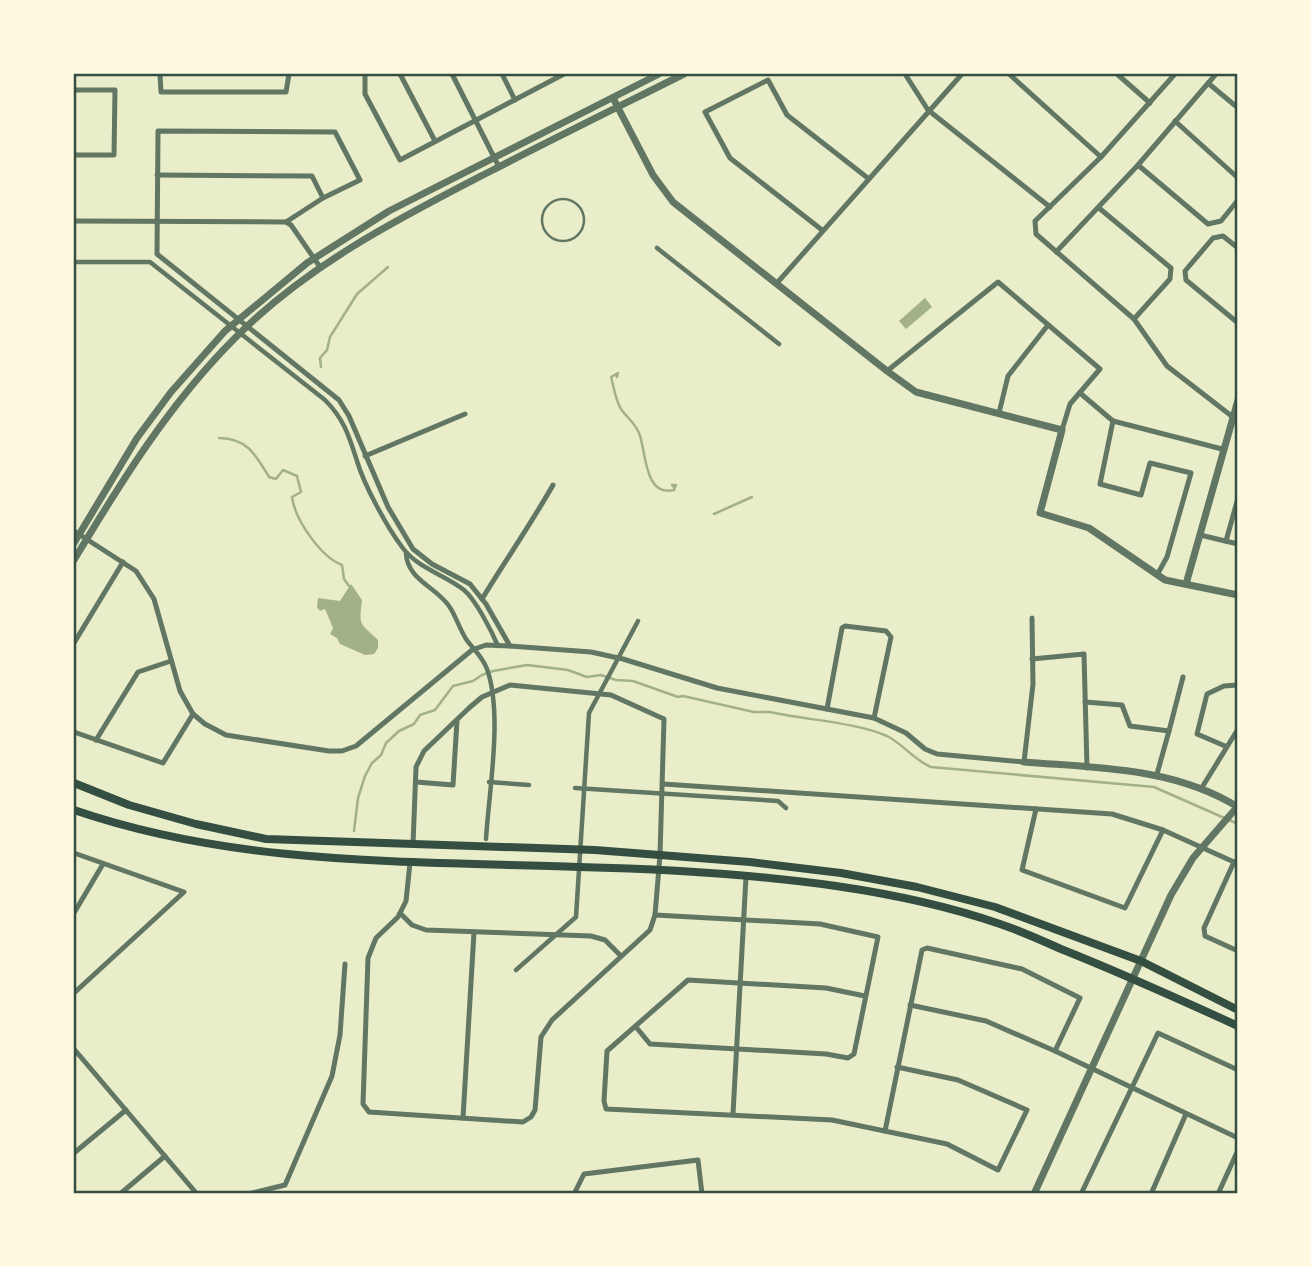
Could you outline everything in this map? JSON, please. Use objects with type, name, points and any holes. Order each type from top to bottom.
[{"type":"main road","points":[[74,783],[129,805],[266,839],[595,850],[750,862],[841,873],[917,887],[995,907],[1141,961],[1237,1010]]},
{"type":"main road","points":[[74,810],[125,827],[212,846],[270,854],[410,863],[659,871],[837,886],[919,902],[1000,924],[1134,978],[1237,1026]]},
{"type":"street","points":[[160,74],[161,92],[286,92],[289,74]]},
{"type":"street","points":[[365,74],[365,94],[400,160],[515,100],[553,76],[564,74]]},
{"type":"street","points":[[400,74],[435,141]]},
{"type":"street","points":[[452,74],[497,163]]},
{"type":"street","points":[[502,74],[515,100]]},
{"type":"street","points":[[74,543],[113,495],[168,414],[253,321],[320,267],[395,220],[659,74]]},
{"type":"street","points":[[74,560],[80,535],[137,438],[171,392],[225,331],[313,258],[389,211],[684,74]]},
{"type":"street","points":[[905,74],[928,110],[1050,207]]},
{"type":"street","points":[[776,283],[962,74]]},
{"type":"street","points":[[1009,74],[1101,157]]},
{"type":"street","points":[[1117,74],[1150,103]]},
{"type":"street","points":[[1175,74],[1101,157],[1035,222],[1035,234],[1134,319],[1167,366],[1233,420]]},
{"type":"street","points":[[1056,253],[1138,165],[1216,74]]},
{"type":"street","points":[[822,230],[730,158],[705,112],[768,80],[787,115],[869,179]]},
{"type":"street","points":[[1208,83],[1237,108]]},
{"type":"street","points":[[74,90],[116,90],[114,155],[74,155]]},
{"type":"street","points":[[613,98],[653,174],[673,202],[887,372],[916,392],[1062,430]]},
{"type":"street","points":[[1175,121],[1237,178]]},
{"type":"street","points":[[286,222],[323,198],[360,180],[335,132],[158,131],[157,254],[339,400],[349,416],[388,507],[413,549],[432,564],[470,584],[510,646]]},
{"type":"street","points":[[1138,165],[1208,224],[1221,221],[1237,200]]},
{"type":"street","points":[[157,175],[312,176],[323,198]]},
{"type":"street","points":[[1099,208],[1171,268],[1170,279],[1134,319]]},
{"type":"street","points":[[74,221],[286,222],[291,225],[320,267]]},
{"type":"street","points":[[1237,248],[1223,236],[1213,237],[1185,271],[1186,280],[1237,323]]},
{"type":"street","points":[[657,248],[779,344]]},
{"type":"street","points":[[74,261],[150,262],[238,337],[325,400],[342,419],[366,484],[390,531],[414,561],[464,590],[498,646]]},
{"type":"street","points":[[887,372],[998,282],[1100,369],[1070,404],[1040,513],[1089,528],[1165,580],[1237,595]]},
{"type":"street","points":[[999,413],[1009,376],[1048,325]]},
{"type":"street","points":[[1080,393],[1113,421],[1223,446]]},
{"type":"street","points":[[1186,584],[1237,400]]},
{"type":"street","points":[[365,456],[465,414]]},
{"type":"street","points":[[1113,421],[1100,484],[1141,495],[1150,463],[1191,473],[1167,557],[1157,575]]},
{"type":"street","points":[[482,599],[553,485]]},
{"type":"street","points":[[1226,541],[1237,498]]},
{"type":"street","points":[[80,535],[136,571],[154,599],[180,691],[193,714],[213,730],[226,736],[341,751],[356,746],[472,650],[486,645],[510,646],[591,652],[717,688],[874,718],[899,729],[925,749],[937,754],[1157,774],[1201,789],[1237,807],[1201,847],[1171,895],[1034,1194]]},
{"type":"street","points":[[1200,535],[1237,544]]},
{"type":"street","points":[[407,553],[412,571],[450,607],[459,621],[467,641],[486,667],[492,688],[495,720],[486,839]]},
{"type":"street","points":[[74,643],[123,562]]},
{"type":"street","points":[[1024,762],[1033,684],[1032,618]]},
{"type":"street","points":[[516,970],[576,917],[589,713],[638,621]]},
{"type":"street","points":[[827,709],[842,628],[845,626],[886,631],[891,637],[874,718]]},
{"type":"street","points":[[1032,659],[1084,654],[1087,768]]},
{"type":"street","points":[[96,740],[138,672],[171,661]]},
{"type":"street","points":[[1157,774],[1183,677]]},
{"type":"street","points":[[410,863],[406,901],[400,913],[376,938],[368,958],[363,1104],[369,1112],[523,1122],[531,1117],[537,1102],[541,1037],[552,1020],[650,930],[655,915],[659,871],[664,719],[611,695],[510,685],[482,697],[424,751],[416,767],[414,845]]},
{"type":"street","points":[[1225,746],[1197,734],[1207,694],[1224,686],[1237,685]]},
{"type":"street","points":[[1085,702],[1122,705],[1130,726],[1169,731]]},
{"type":"street","points":[[74,732],[163,763],[193,714]]},
{"type":"street","points":[[416,782],[453,785],[457,721]]},
{"type":"street","points":[[1201,789],[1237,729]]},
{"type":"street","points":[[489,782],[529,785]]},
{"type":"street","points":[[663,784],[1112,814],[1163,830],[1236,863],[1203,928],[1205,936],[1237,951]]},
{"type":"street","points":[[575,788],[778,801],[786,808]]},
{"type":"street","points":[[1036,809],[1022,870],[1125,908],[1163,830]]},
{"type":"street","points":[[74,853],[184,892],[74,993]]},
{"type":"street","points":[[74,913],[103,864]]},
{"type":"street","points":[[733,1114],[746,877]]},
{"type":"street","points":[[400,913],[412,925],[426,930],[591,936],[606,940],[621,956]]},
{"type":"street","points":[[636,1027],[650,1044],[826,1054],[848,1058],[854,1054],[878,937],[820,924],[655,915]]},
{"type":"street","points":[[463,1118],[474,932]]},
{"type":"street","points":[[885,1131],[922,950],[927,948],[1022,968],[1080,998],[1055,1051]]},
{"type":"street","points":[[248,1194],[285,1185],[332,1076],[340,1035],[345,964]]},
{"type":"street","points":[[865,996],[825,988],[688,980],[607,1051],[604,1101],[606,1109],[832,1120],[947,1144],[998,1170],[1027,1110],[958,1080],[897,1067]]},
{"type":"street","points":[[911,1006],[986,1021],[1237,1138]]},
{"type":"street","points":[[1081,1194],[1158,1033],[1237,1070]]},
{"type":"street","points":[[74,1052],[197,1194]]},
{"type":"street","points":[[74,1153],[126,1110]]},
{"type":"street","points":[[1150,1194],[1186,1114]]},
{"type":"street","points":[[1218,1194],[1237,1150]]},
{"type":"street","points":[[120,1194],[165,1156]]},
{"type":"street","points":[[574,1194],[584,1174],[698,1160],[702,1194]]},
{"type":"lane","points":[[556,200],[576,203],[584,215],[583,229],[570,240],[552,239],[543,228],[545,209],[556,200]]},
{"type":"shaded area","points":[[925,298],[932,307],[906,329],[899,321]]},
{"type":"shaded area","points":[[351,584],[362,600],[362,623],[378,640],[378,648],[374,654],[365,655],[340,644],[337,638],[330,634],[333,628],[325,609],[320,611],[317,607],[318,598],[340,601]]},
{"type":"waterway","points":[[321,367],[320,358],[327,350],[330,337],[357,294],[388,267]]},
{"type":"waterway","points":[[616,375],[617,377],[618,373],[611,377],[617,401],[639,432],[652,481],[664,490],[674,490],[676,485],[672,485],[674,487]]},
{"type":"waterway","points":[[219,438],[237,441],[250,449],[269,477],[276,479],[283,470],[297,476],[301,492],[292,497],[298,516],[318,546],[342,565],[344,579],[349,586]]},
{"type":"waterway","points":[[714,514],[752,497]]},
{"type":"waterway","points":[[354,831],[358,798],[365,776],[372,763],[381,755],[386,743],[399,731],[414,724],[420,715],[435,710],[453,686],[473,681],[493,671],[527,665],[568,670],[587,677],[601,675],[616,680],[633,681],[678,697],[754,712],[770,712],[860,727],[887,736],[931,767],[1154,787],[1238,824]]}]
